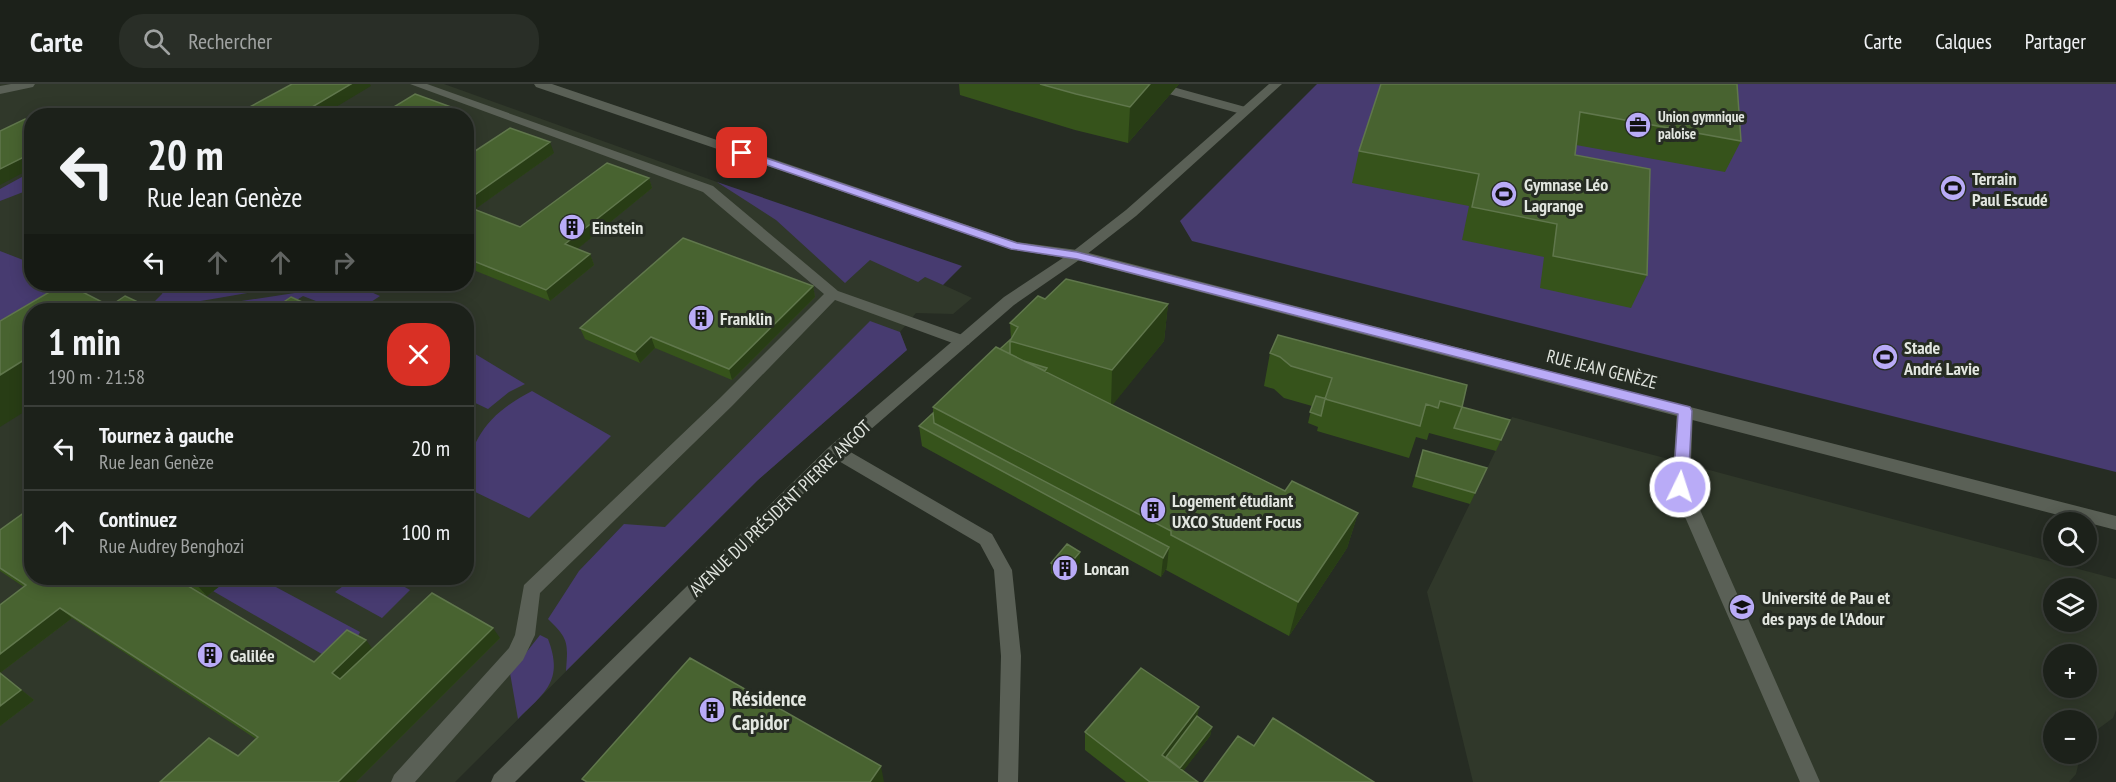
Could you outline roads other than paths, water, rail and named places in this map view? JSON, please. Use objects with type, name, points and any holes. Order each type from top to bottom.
[{"type":"street","points":[[0,90],[29,84]]},
{"type":"street","points":[[416,84],[708,189],[833,294],[963,341]]},
{"type":"street","name":"RUE JEAN GENÈZE","points":[[540,84],[1015,246],[1077,255],[2116,523]]},
{"type":"street","name":"AVENUE DU PRÉSIDENT PIERRE ANGOT","points":[[501,782],[836,451],[1009,301],[1077,255],[1131,213],[1276,84]]},
{"type":"street","points":[[1173,91],[1245,111]]},
{"type":"street","points":[[401,782],[516,654],[525,635],[531,590],[726,402],[833,294]]},
{"type":"street","points":[[1685,411],[1680,487],[1810,782]]},
{"type":"street","points":[[836,451],[986,539],[1003,570],[1011,656],[1008,782]]},
{"type":"place","name":"Union gymnique paloise","points":[[1638,125]]},
{"type":"place","name":"Terrain Paul Escudé","points":[[1953,188]]},
{"type":"place","name":"Gymnase Léo Lagrange","points":[[1504,194]]},
{"type":"place","name":"Einstein","points":[[572,227]]},
{"type":"place","name":"Franklin","points":[[701,318]]},
{"type":"place","name":"Stade André Lavie","points":[[1885,357]]},
{"type":"place","name":"Logement étudiant UXCO Student Focus","points":[[1153,510]]},
{"type":"place","name":"Loncan","points":[[1065,568]]},
{"type":"place","name":"Université de Pau et des pays de l'Adour","points":[[1742,607]]},
{"type":"place","name":"Galilée","points":[[210,655]]},
{"type":"place","name":"Résidence Capidor","points":[[712,710]]}]
